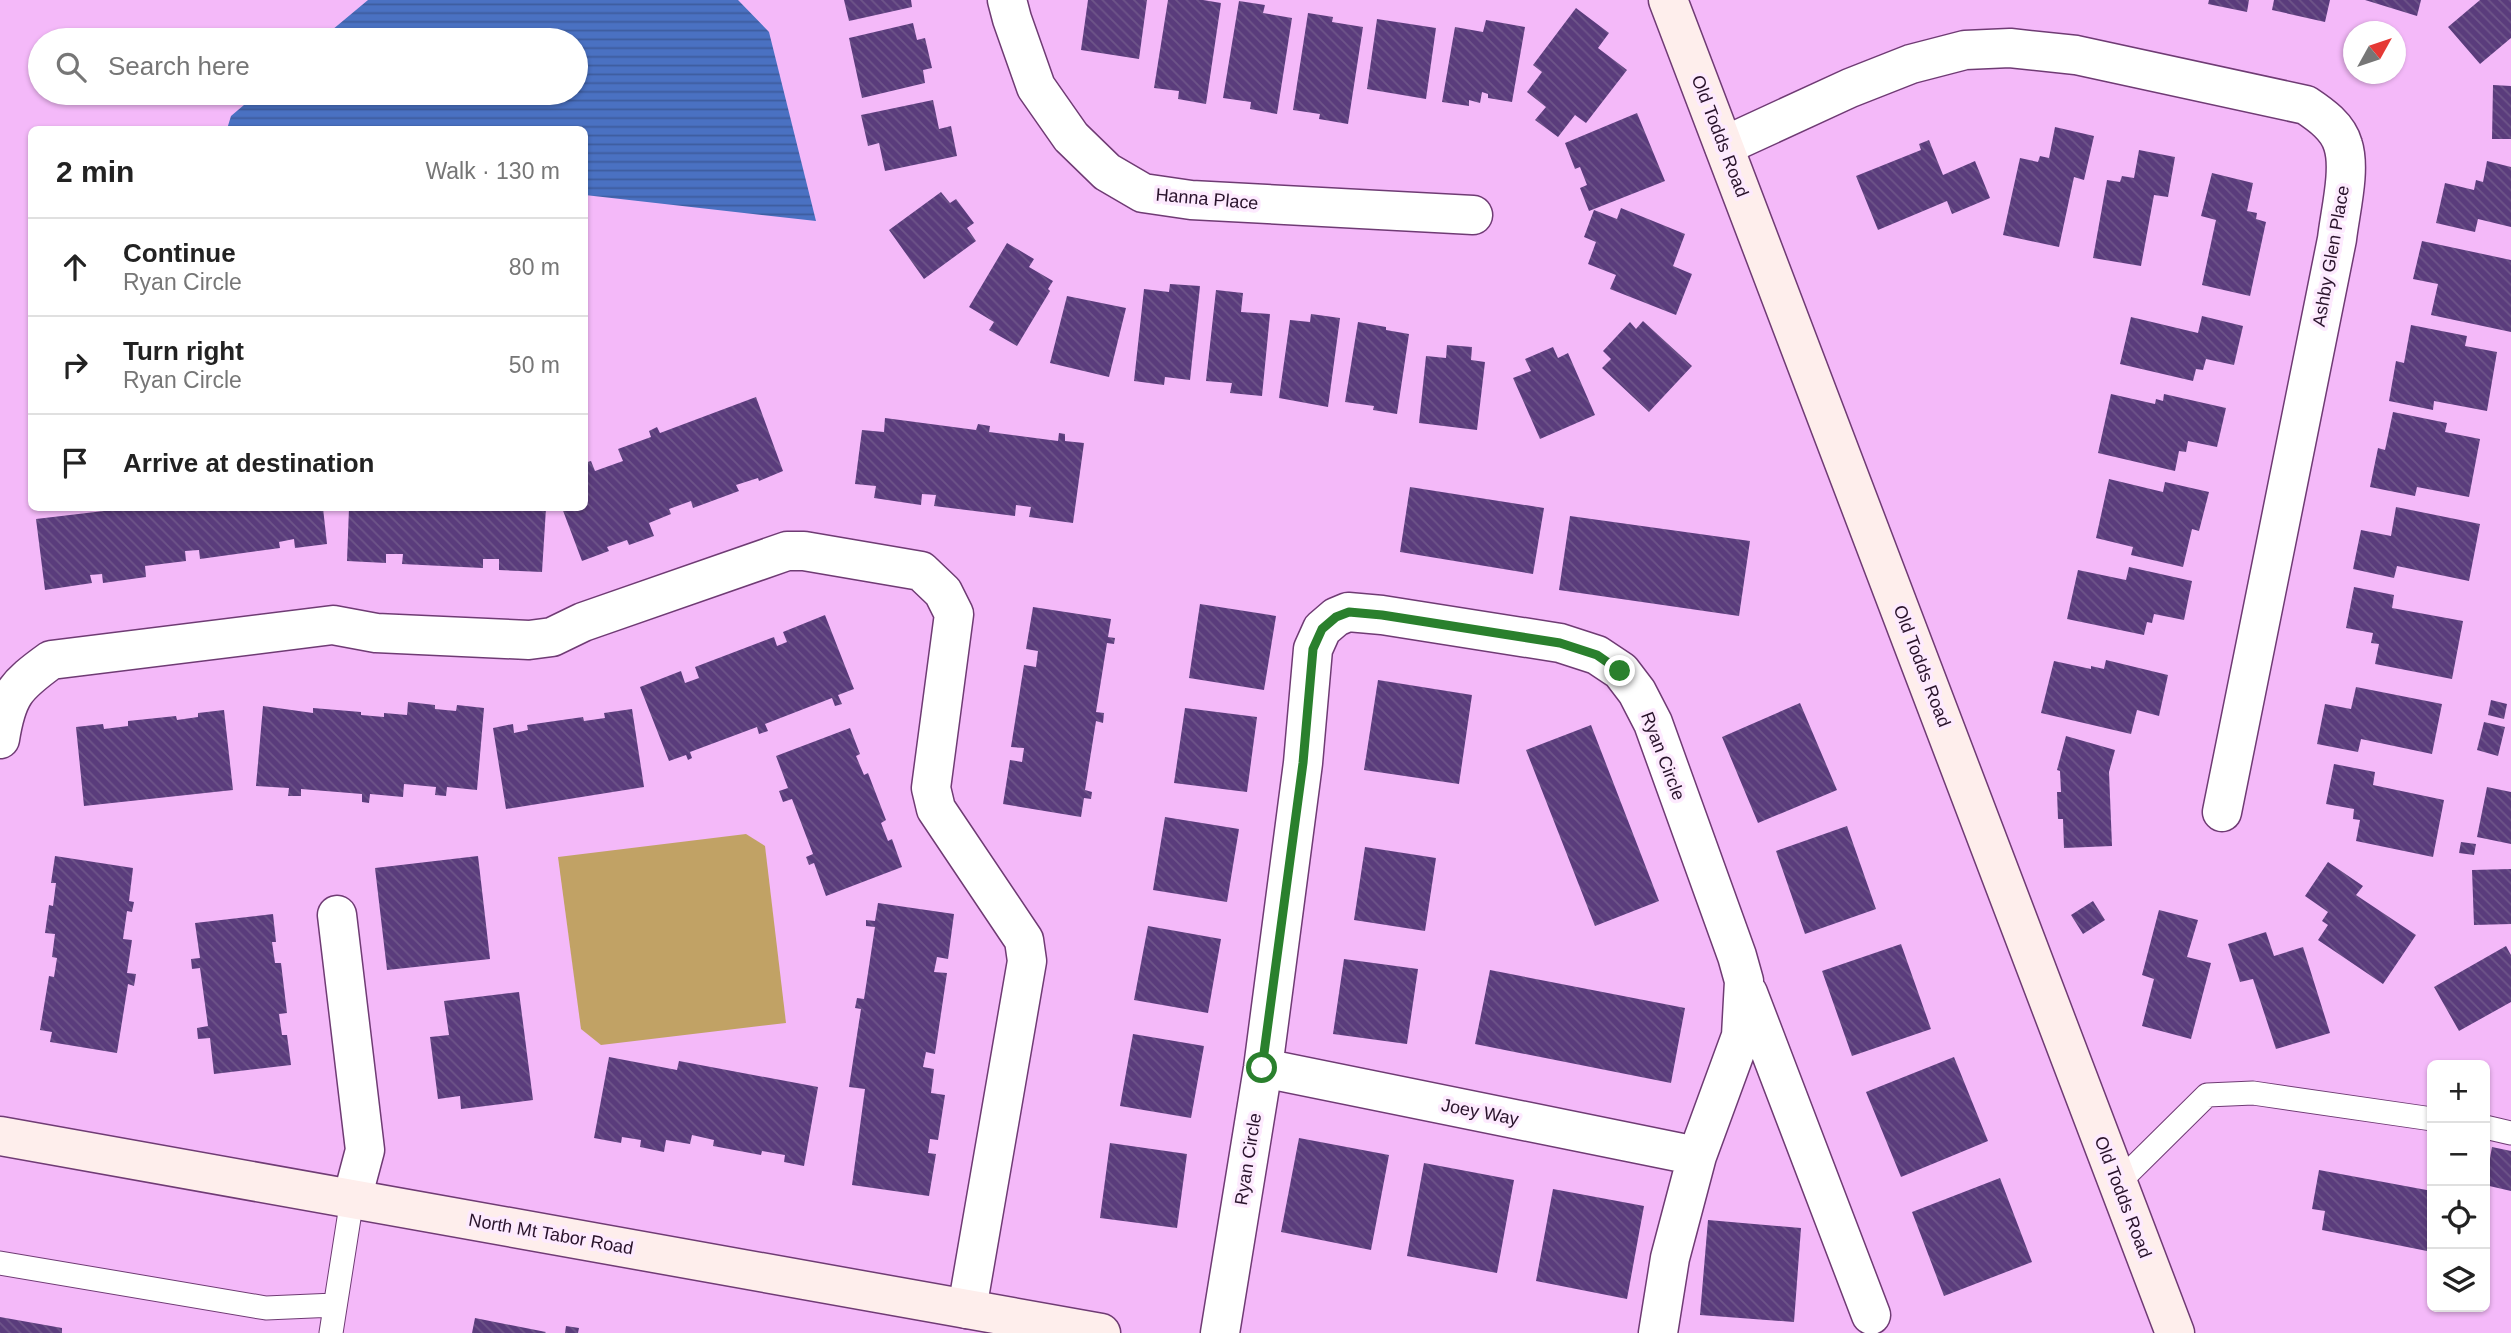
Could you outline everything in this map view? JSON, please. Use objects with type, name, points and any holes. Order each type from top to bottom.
[{"type":"main road","name":"Old Todds Road","points":[[1668,0],[2175,1333]]},
{"type":"main road","name":"North Mt Tabor Road","points":[[0,1136],[352,1199],[963,1321],[1101,1333]]},
{"type":"street","name":"Hanna Place","points":[[1007,0],[1036,87],[1071,137],[1107,172],[1143,193],[1191,200],[1473,215]]},
{"type":"street","name":"Ashby Glen Place","points":[[1724,146],[1850,88],[1911,64],[1965,50],[2010,48],[2076,55],[2306,105],[2326,118],[2343,144],[2345,168],[2337,239],[2222,811]]},
{"type":"street","points":[[0,739],[5,711],[22,681],[51,660],[333,625],[376,633],[529,640],[552,636],[583,622],[787,551],[804,551],[921,571],[943,592],[954,614],[931,788],[936,808],[1024,940],[1027,961],[963,1321]]},
{"type":"street","name":"Ryan Circle","points":[[1220,1333],[1262,1068],[1303,763],[1313,649],[1322,629],[1336,617],[1349,612],[1560,643],[1597,655],[1620,671],[1637,692],[1653,723],[1744,981],[1871,1315]]},
{"type":"street","points":[[337,915],[365,1150],[352,1199]]},
{"type":"street","name":"Ryan Circle","points":[[1658,1333],[1670,1258],[1697,1156],[1741,1036],[1744,981]]},
{"type":"street","name":"Joey Way","points":[[1262,1068],[1697,1156]]},
{"type":"lane","points":[[2118,1183],[2207,1095],[2253,1093],[2427,1117]]},
{"type":"lane","points":[[2490,1129],[2511,1133]]},
{"type":"lane","points":[[331,1333],[352,1199]]},
{"type":"lane","points":[[0,1263],[266,1308],[335,1305]]},
{"type":"shaded area","points":[[746,834],[765,846],[786,1023],[601,1045],[581,1029],[558,857]]},
{"type":"water","points":[[368,0],[738,0],[769,32],[816,221],[588,195],[588,126],[228,126],[231,116],[244,105],[588,105],[588,28],[334,28]]},
{"type":"building","points":[[844,0],[911,0],[912,7],[849,21]]},
{"type":"building","points":[[1088,0],[1147,0],[1139,59],[1081,50]]},
{"type":"building","points":[[1168,0],[1221,3],[1206,104],[1178,99],[1179,91],[1154,88]]},
{"type":"building","points":[[2209,0],[2249,0],[2247,12],[2208,4]]},
{"type":"building","points":[[2274,0],[2330,0],[2325,22],[2272,10]]},
{"type":"building","points":[[2365,0],[2421,0],[2417,16]]},
{"type":"building","points":[[2480,0],[2511,0],[2511,38],[2480,64],[2448,27]]},
{"type":"building","points":[[1239,1],[1265,5],[1263,13],[1292,18],[1277,114],[1250,109],[1251,102],[1223,98]]},
{"type":"building","points":[[1576,8],[1609,33],[1598,48],[1627,70],[1586,123],[1575,115],[1558,137],[1535,120],[1546,107],[1527,92],[1542,72],[1533,65]]},
{"type":"building","points":[[1308,13],[1333,17],[1332,22],[1363,27],[1348,124],[1319,119],[1320,114],[1293,110]]},
{"type":"building","points":[[1377,19],[1436,28],[1426,99],[1367,89]]},
{"type":"building","points":[[1486,20],[1525,27],[1512,102],[1488,98],[1488,94],[1482,92],[1480,103],[1469,100],[1469,106],[1442,102],[1455,27],[1483,32]]},
{"type":"building","points":[[913,23],[917,40],[925,38],[932,68],[923,70],[925,83],[862,98],[849,38]]},
{"type":"building","points":[[2493,85],[2511,86],[2511,139],[2492,139]]},
{"type":"building","points":[[933,100],[939,129],[951,126],[957,156],[885,171],[879,143],[868,146],[861,115]]},
{"type":"building","points":[[1637,113],[1665,181],[1589,211],[1580,188],[1587,185],[1580,167],[1575,169],[1565,143]]},
{"type":"building","points":[[2055,127],[2094,136],[2084,180],[2074,177],[2059,247],[2003,235],[2020,158],[2038,162],[2040,156],[2049,158]]},
{"type":"building","points":[[1929,140],[1943,175],[1975,161],[1990,198],[1952,214],[1947,201],[1878,230],[1856,176],[1921,150],[1919,144]]},
{"type":"building","points":[[2139,150],[2175,157],[2168,197],[2154,195],[2141,266],[2093,258],[2107,180],[2120,182],[2122,176],[2134,178]]},
{"type":"building","points":[[2487,161],[2511,167],[2511,227],[2478,219],[2475,232],[2436,223],[2445,183],[2474,190],[2476,180],[2483,182]]},
{"type":"building","points":[[2212,173],[2253,183],[2247,211],[2257,213],[2256,219],[2266,222],[2250,296],[2202,285],[2216,220],[2201,216]]},
{"type":"building","points":[[941,192],[950,203],[956,199],[974,223],[967,228],[976,241],[924,279],[889,230]]},
{"type":"building","points":[[1621,208],[1685,234],[1673,266],[1692,274],[1676,315],[1610,289],[1616,275],[1588,264],[1596,242],[1584,237],[1594,210],[1617,219]]},
{"type":"building","points":[[2422,241],[2511,260],[2511,332],[2431,315],[2438,284],[2413,279]]},
{"type":"building","points":[[1007,243],[1034,259],[1029,267],[1053,281],[1048,289],[1050,291],[1017,346],[989,330],[994,322],[969,307]]},
{"type":"building","points":[[1170,284],[1200,286],[1190,380],[1165,377],[1164,385],[1134,381],[1144,289],[1169,292]]},
{"type":"building","points":[[1216,290],[1243,293],[1241,312],[1270,314],[1262,396],[1230,393],[1232,383],[1206,381]]},
{"type":"building","points":[[1067,296],[1126,308],[1109,377],[1050,363]]},
{"type":"building","points":[[1311,314],[1340,318],[1328,407],[1279,398],[1290,320],[1310,322]]},
{"type":"building","points":[[2202,316],[2243,326],[2234,365],[2206,359],[2203,370],[2196,369],[2193,381],[2120,364],[2131,317],[2198,333]]},
{"type":"building","points":[[1643,321],[1692,366],[1649,412],[1602,368],[1611,359],[1603,351],[1630,322],[1636,329]]},
{"type":"building","points":[[1358,322],[1409,334],[1397,414],[1373,410],[1374,406],[1345,402]]},
{"type":"building","points":[[2411,325],[2467,336],[2465,346],[2497,352],[2487,411],[2434,401],[2433,410],[2389,401],[2396,361],[2404,363]]},
{"type":"building","points":[[1447,345],[1472,347],[1471,360],[1485,362],[1477,430],[1419,423],[1426,356],[1446,358]]},
{"type":"building","points":[[1553,347],[1558,358],[1568,353],[1595,415],[1540,439],[1513,378],[1531,371],[1525,359]]},
{"type":"building","points":[[2111,394],[2155,404],[2156,399],[2163,401],[2164,394],[2226,408],[2217,447],[2188,441],[2186,452],[2179,451],[2175,471],[2098,453]]},
{"type":"building","points":[[756,397],[783,471],[759,481],[758,478],[736,485],[739,491],[693,508],[691,501],[669,509],[671,514],[649,523],[654,536],[629,545],[627,540],[607,547],[609,551],[582,561],[563,511],[588,511],[588,462],[591,461],[595,471],[623,461],[618,449],[651,437],[649,431],[657,427],[660,433]]},
{"type":"building","points":[[2393,412],[2447,423],[2445,432],[2480,439],[2469,497],[2417,487],[2415,496],[2370,487],[2378,448],[2385,450]]},
{"type":"building","points":[[885,418],[976,430],[978,424],[990,426],[989,432],[1058,441],[1059,433],[1065,434],[1065,441],[1084,443],[1073,523],[1029,517],[1031,507],[1016,505],[1015,516],[934,506],[936,495],[922,494],[921,505],[874,498],[876,486],[855,484],[862,430],[884,432]]},
{"type":"building","points":[[2109,479],[2163,492],[2165,482],[2209,492],[2199,531],[2192,529],[2183,567],[2131,555],[2133,547],[2096,538]]},
{"type":"building","points":[[1410,487],[1544,508],[1533,574],[1400,552]]},
{"type":"building","points":[[2396,507],[2480,524],[2469,581],[2397,566],[2394,578],[2353,569],[2361,530],[2391,536]]},
{"type":"building","points":[[104,511],[323,511],[327,544],[295,548],[294,539],[279,542],[280,548],[200,559],[199,550],[185,551],[186,561],[145,566],[146,577],[103,583],[102,574],[90,575],[92,583],[45,590],[36,519]]},
{"type":"building","points":[[349,511],[546,511],[542,572],[499,570],[499,559],[483,559],[483,568],[402,564],[403,554],[386,554],[386,563],[347,561]]},
{"type":"building","points":[[1570,516],[1750,541],[1739,616],[1559,590]]},
{"type":"building","points":[[2129,567],[2192,581],[2184,620],[2154,614],[2152,623],[2147,622],[2144,635],[2067,619],[2078,570],[2126,580]]},
{"type":"building","points":[[2354,587],[2394,595],[2392,608],[2463,621],[2452,679],[2375,664],[2379,644],[2371,643],[2373,633],[2346,628]]},
{"type":"building","points":[[1200,604],[1276,616],[1264,690],[1189,678]]},
{"type":"building","points":[[1033,607],[1111,619],[1108,637],[1115,638],[1114,644],[1107,643],[1096,712],[1104,713],[1103,723],[1096,721],[1085,790],[1092,792],[1091,799],[1084,798],[1081,817],[1003,804],[1010,760],[1022,762],[1024,748],[1011,747],[1024,665],[1036,667],[1038,651],[1026,649]]},
{"type":"building","points":[[825,615],[854,689],[838,695],[842,704],[835,706],[832,698],[765,724],[768,731],[759,734],[757,727],[690,752],[692,758],[688,760],[686,755],[669,761],[640,687],[681,671],[685,683],[699,678],[695,667],[774,637],[777,646],[787,642],[783,632]]},
{"type":"building","points":[[2106,660],[2168,675],[2159,716],[2137,710],[2131,734],[2041,713],[2054,661],[2104,669]]},
{"type":"building","points":[[1378,680],[1472,695],[1459,784],[1364,770]]},
{"type":"building","points":[[2356,687],[2442,704],[2432,754],[2361,739],[2358,752],[2317,744],[2325,704],[2351,709]]},
{"type":"building","points":[[2491,700],[2507,704],[2504,719],[2488,715]]},
{"type":"building","points":[[408,702],[456,711],[457,705],[484,708],[477,790],[447,787],[446,796],[435,795],[436,787],[404,784],[403,797],[370,794],[369,803],[362,802],[362,794],[301,789],[301,796],[288,796],[289,788],[256,786],[263,706],[313,713],[313,708],[361,712],[361,715],[384,717],[384,713],[407,715]]},
{"type":"building","points":[[1800,703],[1837,790],[1758,823],[1722,737]]},
{"type":"building","points":[[1185,708],[1257,717],[1247,792],[1174,783]]},
{"type":"building","points":[[632,709],[644,787],[506,809],[493,728],[513,724],[514,733],[528,730],[527,725],[583,717],[584,721],[605,718],[604,713]]},
{"type":"building","points":[[224,710],[233,790],[84,806],[76,727],[103,724],[104,729],[128,726],[128,721],[176,716],[177,720],[198,717],[198,713]]},
{"type":"building","points":[[2484,722],[2505,727],[2498,756],[2477,750]]},
{"type":"building","points":[[1591,725],[1659,901],[1595,926],[1526,750]]},
{"type":"building","points":[[850,728],[860,754],[856,756],[864,775],[868,773],[886,820],[881,823],[888,841],[892,839],[902,867],[826,896],[814,863],[809,865],[806,857],[813,854],[792,799],[783,802],[779,791],[788,788],[776,756]]},
{"type":"building","points":[[2066,736],[2115,750],[2109,772],[2112,846],[2064,848],[2063,819],[2058,819],[2057,792],[2061,792],[2060,771],[2057,770]]},
{"type":"building","points":[[2334,764],[2375,772],[2373,785],[2444,800],[2433,857],[2356,841],[2360,820],[2353,819],[2354,809],[2326,804]]},
{"type":"building","points":[[2487,787],[2511,792],[2511,844],[2477,837]]},
{"type":"building","points":[[1165,817],[1239,829],[1227,902],[1153,890]]},
{"type":"building","points":[[1847,826],[1876,909],[1805,934],[1776,851]]},
{"type":"building","points":[[2461,842],[2476,844],[2474,855],[2459,853]]},
{"type":"building","points":[[1365,847],[1436,858],[1425,931],[1354,920]]},
{"type":"building","points":[[55,856],[133,868],[129,901],[134,902],[132,912],[127,911],[123,939],[132,940],[127,973],[136,974],[134,986],[128,984],[117,1053],[50,1042],[52,1032],[40,1030],[49,976],[54,977],[57,958],[52,957],[55,934],[45,933],[49,905],[53,906],[56,883],[51,883]]},
{"type":"building","points":[[478,856],[490,959],[387,970],[375,868]]},
{"type":"building","points":[[2328,862],[2363,886],[2356,895],[2416,935],[2383,984],[2318,940],[2328,925],[2322,921],[2328,912],[2305,896]]},
{"type":"building","points":[[2511,869],[2511,924],[2474,925],[2472,870]]},
{"type":"building","points":[[2093,901],[2105,920],[2083,934],[2071,915]]},
{"type":"building","points":[[878,903],[954,914],[948,959],[937,957],[934,972],[947,973],[935,1054],[926,1052],[923,1067],[934,1069],[931,1093],[945,1095],[938,1140],[930,1139],[928,1153],[936,1154],[929,1196],[852,1185],[865,1089],[849,1087],[861,1009],[855,1008],[857,998],[864,999],[875,927],[866,926],[866,920],[875,921]]},
{"type":"building","points":[[2159,910],[2198,920],[2187,957],[2211,963],[2191,1039],[2142,1026],[2154,979],[2142,975]]},
{"type":"building","points":[[273,914],[276,942],[272,942],[275,963],[281,963],[287,1013],[279,1014],[282,1035],[287,1035],[291,1065],[214,1074],[210,1038],[198,1039],[197,1028],[208,1026],[200,968],[192,969],[191,959],[200,958],[195,923]]},
{"type":"building","points":[[1148,926],[1221,939],[1208,1013],[1134,1000]]},
{"type":"building","points":[[2266,932],[2274,956],[2303,947],[2330,1033],[2276,1049],[2253,979],[2240,982],[2228,944]]},
{"type":"building","points":[[1901,944],[1931,1029],[1852,1056],[1822,971]]},
{"type":"building","points":[[2506,946],[2511,955],[2511,1002],[2459,1031],[2434,987]]},
{"type":"building","points":[[1344,959],[1418,969],[1407,1044],[1333,1034]]},
{"type":"building","points":[[1490,970],[1685,1008],[1671,1083],[1475,1044]]},
{"type":"building","points":[[519,992],[533,1100],[461,1109],[460,1096],[438,1099],[430,1037],[449,1035],[444,1001]]},
{"type":"building","points":[[1133,1034],[1204,1046],[1191,1118],[1120,1106]]},
{"type":"building","points":[[609,1057],[677,1070],[679,1061],[818,1087],[804,1166],[784,1162],[785,1155],[762,1151],[761,1155],[713,1146],[714,1140],[692,1135],[690,1144],[666,1140],[664,1152],[640,1147],[641,1140],[622,1137],[621,1143],[594,1138]]},
{"type":"building","points":[[1954,1057],[1988,1141],[1901,1177],[1866,1092]]},
{"type":"building","points":[[1299,1138],[1389,1155],[1371,1250],[1281,1232]]},
{"type":"building","points":[[1110,1143],[1187,1154],[1177,1228],[1100,1218]]},
{"type":"building","points":[[2492,1147],[2511,1151],[2511,1191],[2490,1186]]},
{"type":"building","points":[[1424,1163],[1514,1180],[1497,1273],[1407,1256]]},
{"type":"building","points":[[2319,1170],[2427,1190],[2427,1251],[2322,1230],[2325,1211],[2312,1209]]},
{"type":"building","points":[[2000,1178],[2032,1262],[1944,1296],[1912,1212]]},
{"type":"building","points":[[1553,1189],[1644,1206],[1627,1299],[1536,1281]]},
{"type":"building","points":[[1708,1220],[1801,1228],[1794,1322],[1700,1315]]},
{"type":"building","points":[[0,1317],[62,1328],[62,1333],[0,1333]]},
{"type":"building","points":[[475,1318],[546,1332],[472,1333]]},
{"type":"building","points":[[566,1326],[579,1328],[578,1333],[565,1333]]},
{"type":"route","points":[[1262,1068],[1303,763],[1313,649],[1322,629],[1336,617],[1349,612],[1382,615],[1560,643],[1597,655],[1620,671]]}]
